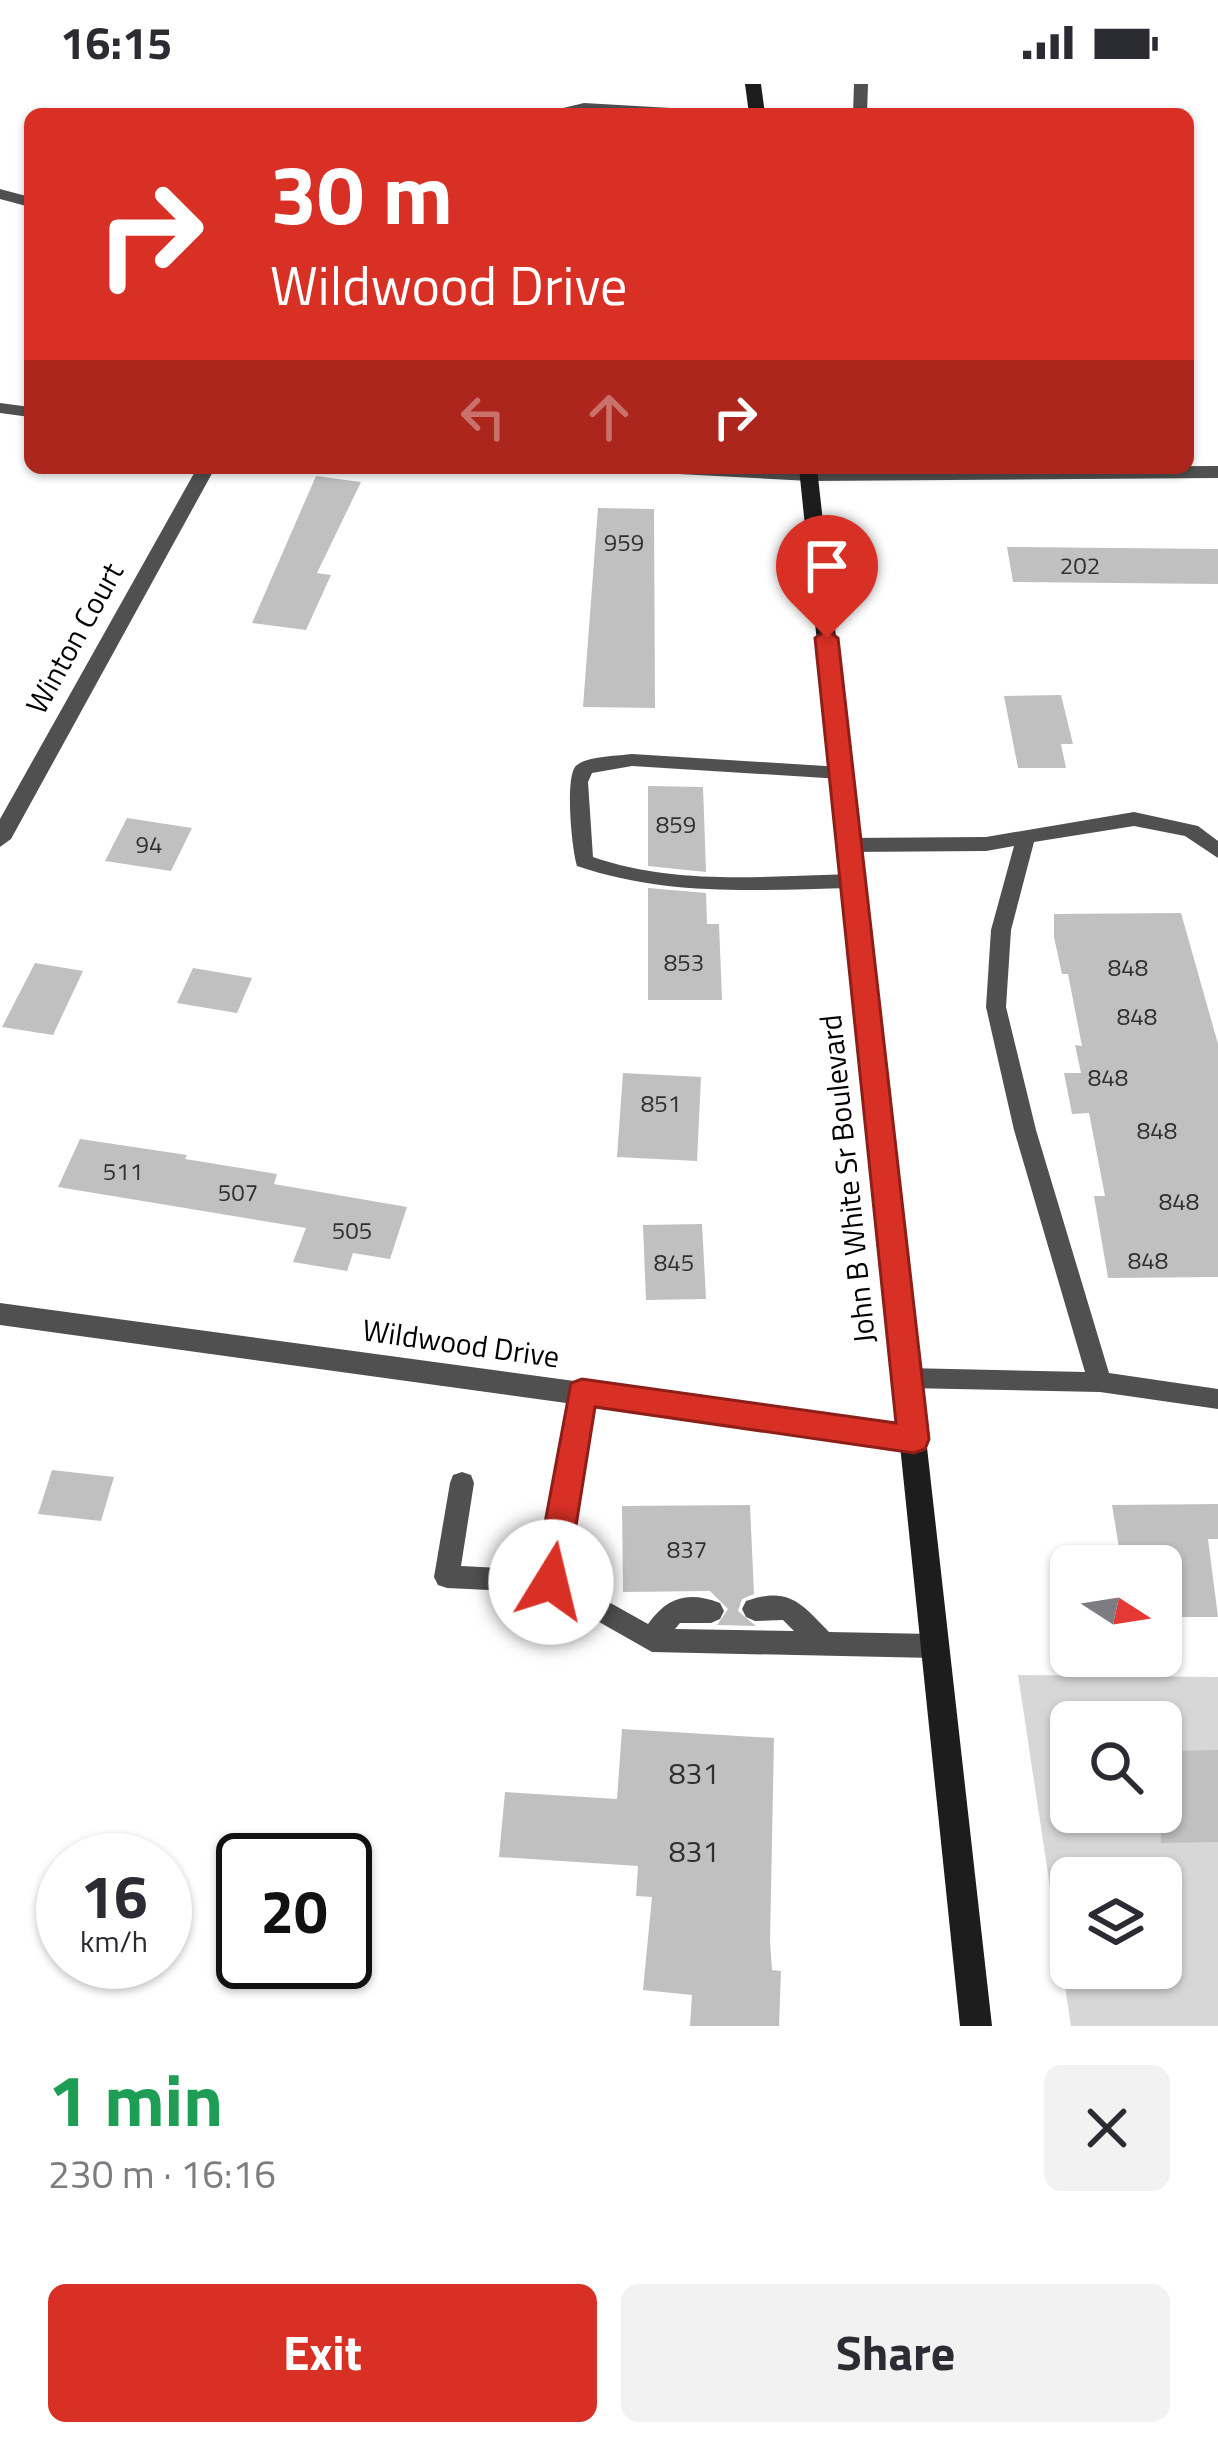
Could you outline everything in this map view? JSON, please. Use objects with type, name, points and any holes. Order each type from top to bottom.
[{"type":"main road","name":"John B White Sr Boulevard","points":[[809,474],[976,2026]]},
{"type":"street","name":"Winton Court","points":[[0,839],[203,474]]},
{"type":"street","name":"Wildwood Drive","points":[[0,1314],[914,1439]]},
{"type":"lane","points":[[841,773],[632,760],[584,767],[579,782],[584,862],[612,873],[675,883],[853,881]]},
{"type":"lane","points":[[848,845],[1026,838],[1134,818],[1191,831],[1218,851]]},
{"type":"lane","points":[[1026,838],[1000,930],[996,1007],[1025,1130],[1100,1382]]},
{"type":"lane","points":[[906,1378],[1100,1382],[1218,1399]]},
{"type":"lane","points":[[551,1582],[582,1392]]},
{"type":"lane","points":[[461,1483],[447,1576],[551,1582],[652,1640],[933,1646]]},
{"type":"lane","points":[[755,1609],[789,1608],[823,1644]]},
{"type":"lane","points":[[652,1640],[673,1611],[711,1611]]},
{"type":"shaded area","points":[[1018,1675],[1218,1677],[1218,2026],[1071,2026],[1065,1989],[1182,1989],[1182,1857],[1050,1857],[1050,1887]]},
{"type":"building","points":[[316,476],[361,482],[317,573],[331,575],[306,630],[252,623]]},
{"type":"building","points":[[598,508],[654,509],[655,708],[583,707]]},
{"type":"building","points":[[1007,547],[1218,549],[1218,584],[1013,582]]},
{"type":"building","points":[[1061,695],[1073,744],[1061,744],[1066,768],[1018,768],[1004,696]]},
{"type":"building","points":[[648,786],[703,787],[706,872],[648,866]]},
{"type":"building","points":[[127,818],[192,828],[171,871],[105,861]]},
{"type":"building","points":[[648,888],[706,893],[707,924],[719,924],[722,1000],[648,1000]]},
{"type":"building","points":[[1181,913],[1218,1044],[1218,1277],[1108,1278],[1094,1196],[1105,1196],[1089,1113],[1072,1114],[1064,1073],[1081,1073],[1075,1045],[1082,1046],[1068,974],[1062,974],[1054,937],[1054,914]]},
{"type":"building","points":[[35,963],[83,971],[53,1035],[2,1027]]},
{"type":"building","points":[[193,968],[252,978],[237,1013],[177,1003]]},
{"type":"building","points":[[623,1073],[701,1077],[697,1161],[617,1157]]},
{"type":"building","points":[[80,1139],[187,1155],[185,1159],[277,1174],[274,1184],[407,1207],[390,1259],[353,1253],[347,1271],[293,1262],[306,1228],[58,1187]]},
{"type":"building","points":[[702,1224],[706,1299],[646,1300],[643,1225]]},
{"type":"building","points":[[52,1470],[114,1477],[101,1521],[38,1514]]},
{"type":"building","points":[[1218,1504],[1218,1539],[1208,1539],[1218,1617],[1182,1617],[1182,1545],[1119,1545],[1112,1505]]},
{"type":"building","points":[[750,1505],[754,1594],[742,1599],[738,1611],[756,1626],[717,1625],[728,1609],[710,1591],[623,1592],[622,1506]]},
{"type":"building","points":[[622,1729],[774,1738],[770,1941],[772,1970],[781,1971],[779,2026],[690,2026],[692,1995],[643,1990],[652,1897],[636,1896],[638,1866],[499,1857],[505,1792],[617,1799]]},
{"type":"building","points":[[1218,1750],[1218,1842],[1161,1843],[1161,1833],[1182,1833],[1182,1751]]},
{"type":"route","points":[[551,1582],[582,1392],[914,1439],[887,1231],[827,638]]}]
